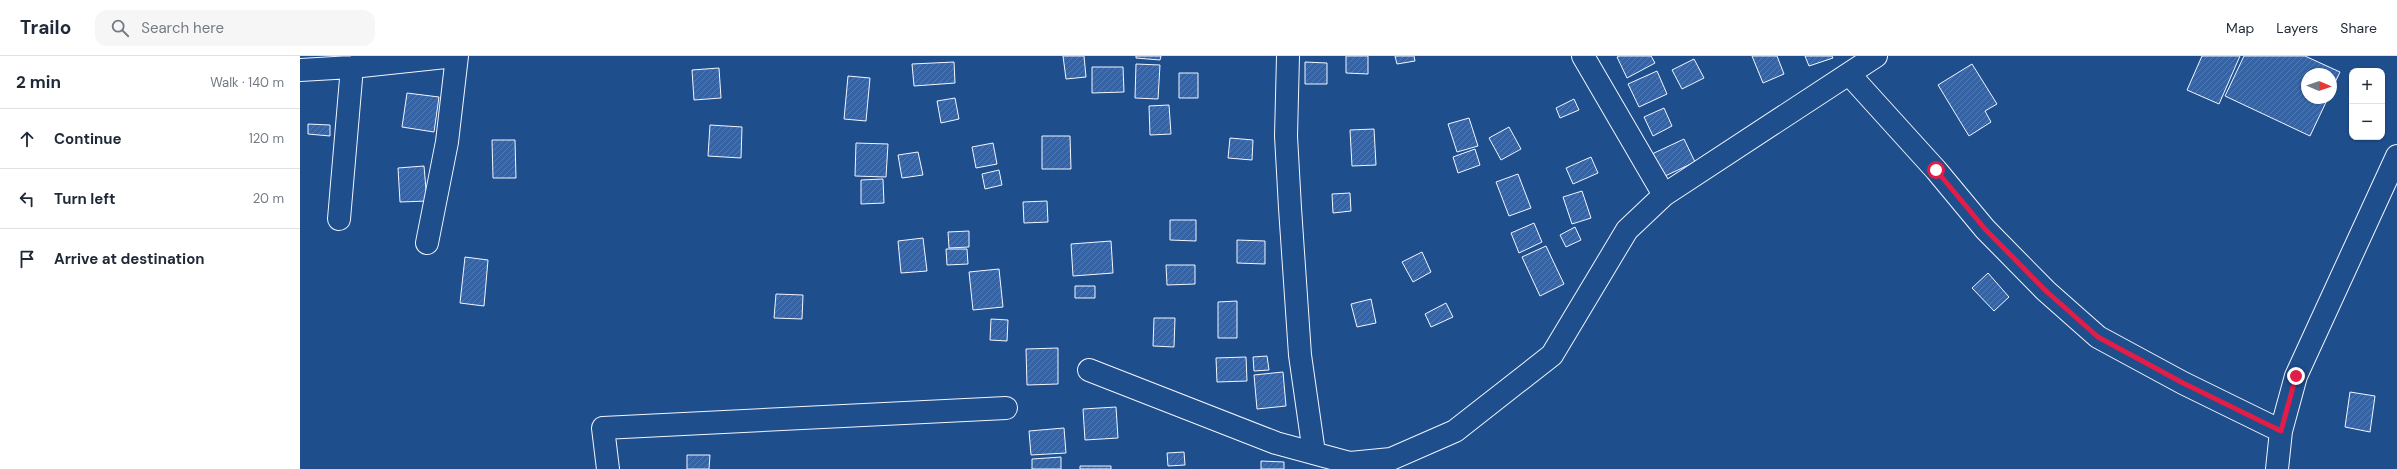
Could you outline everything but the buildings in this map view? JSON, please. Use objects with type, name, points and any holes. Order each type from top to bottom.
[{"type":"street","points":[[300,70],[352,67],[399,59],[456,56],[447,142],[427,243]]},
{"type":"street","points":[[1288,56],[1286,136],[1291,223],[1300,356],[1314,453]]},
{"type":"street","points":[[1583,56],[1664,196]]},
{"type":"street","points":[[1089,370],[1276,443],[1350,463],[1391,458],[1455,431],[1552,355],[1627,230],[1664,196],[1876,56]]},
{"type":"street","points":[[339,219],[352,67]]},
{"type":"street","points":[[1850,74],[1936,170],[1985,229],[2046,291],[2098,337],[2183,383],[2281,431]]},
{"type":"street","points":[[2277,469],[2281,431],[2296,376],[2387,200],[2397,156]]},
{"type":"street","points":[[608,469],[603,428],[764,418],[1006,408]]},
{"type":"route","points":[[1936,170],[1985,229],[2046,291],[2098,337],[2183,383],[2281,431],[2296,376]]}]
